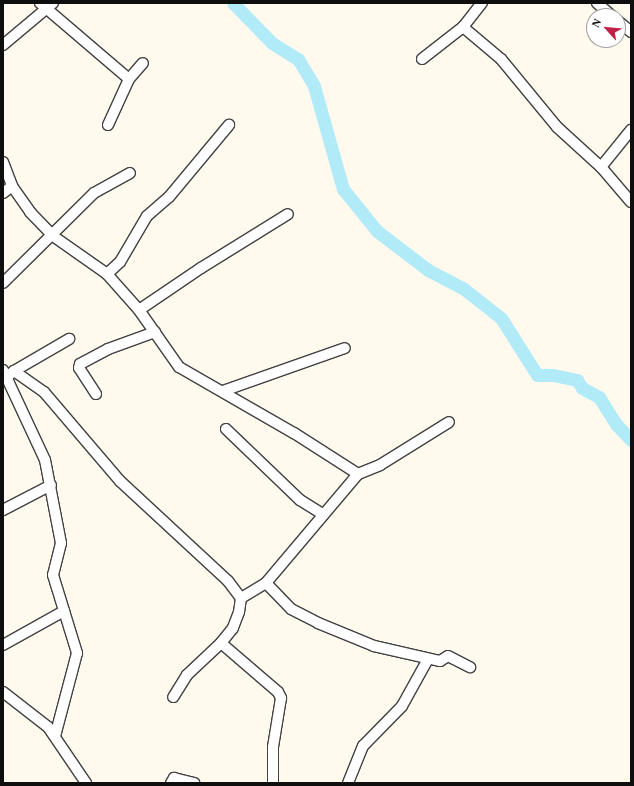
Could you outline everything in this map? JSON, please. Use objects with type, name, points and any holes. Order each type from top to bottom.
[{"type":"street","points":[[422,59],[463,27],[482,3]]},
{"type":"street","points":[[3,45],[47,5],[129,79]]},
{"type":"street","points":[[463,27],[500,58],[556,127],[601,167],[631,202]]},
{"type":"street","points":[[108,125],[129,79],[143,63]]},
{"type":"street","points":[[107,274],[120,262],[147,216],[169,197],[229,125]]},
{"type":"street","points":[[601,167],[631,130]]},
{"type":"street","points":[[3,162],[12,186],[30,212],[53,236],[107,274],[139,310],[179,367],[223,391],[358,474]]},
{"type":"street","points":[[3,283],[53,236],[94,193],[130,173]]},
{"type":"street","points":[[3,193],[12,186]]},
{"type":"street","points":[[139,310],[201,268],[288,214]]},
{"type":"street","points":[[96,394],[79,368],[80,364],[108,349],[155,332]]},
{"type":"street","points":[[8,373],[69,339]]},
{"type":"street","points":[[223,391],[345,348]]},
{"type":"street","points":[[8,373],[45,460],[61,543],[53,575],[77,653],[55,736]]},
{"type":"street","points":[[8,373],[44,392],[120,481],[228,581],[241,598],[239,612],[233,628],[221,643],[187,675],[173,697]]},
{"type":"street","points":[[241,598],[266,583],[322,514],[358,474],[380,465],[449,422]]},
{"type":"street","points":[[226,428],[300,500],[322,514]]},
{"type":"street","points":[[3,510],[51,485]]},
{"type":"street","points":[[266,583],[291,609],[318,624],[374,646],[440,661],[448,656],[470,666]]},
{"type":"street","points":[[3,645],[64,611]]},
{"type":"street","points":[[221,643],[278,692],[281,698],[273,747],[273,783]]},
{"type":"street","points":[[348,783],[363,746],[402,706],[417,682],[428,659]]},
{"type":"street","points":[[3,692],[48,727],[86,783]]},
{"type":"street","points":[[171,783],[174,778],[194,783]]},
{"type":"waterway","points":[[233,3],[272,43],[298,59],[314,86],[343,189],[377,231],[428,270],[464,289],[501,318],[537,375],[553,375],[577,380],[582,388],[599,397],[616,424],[631,440]]}]
